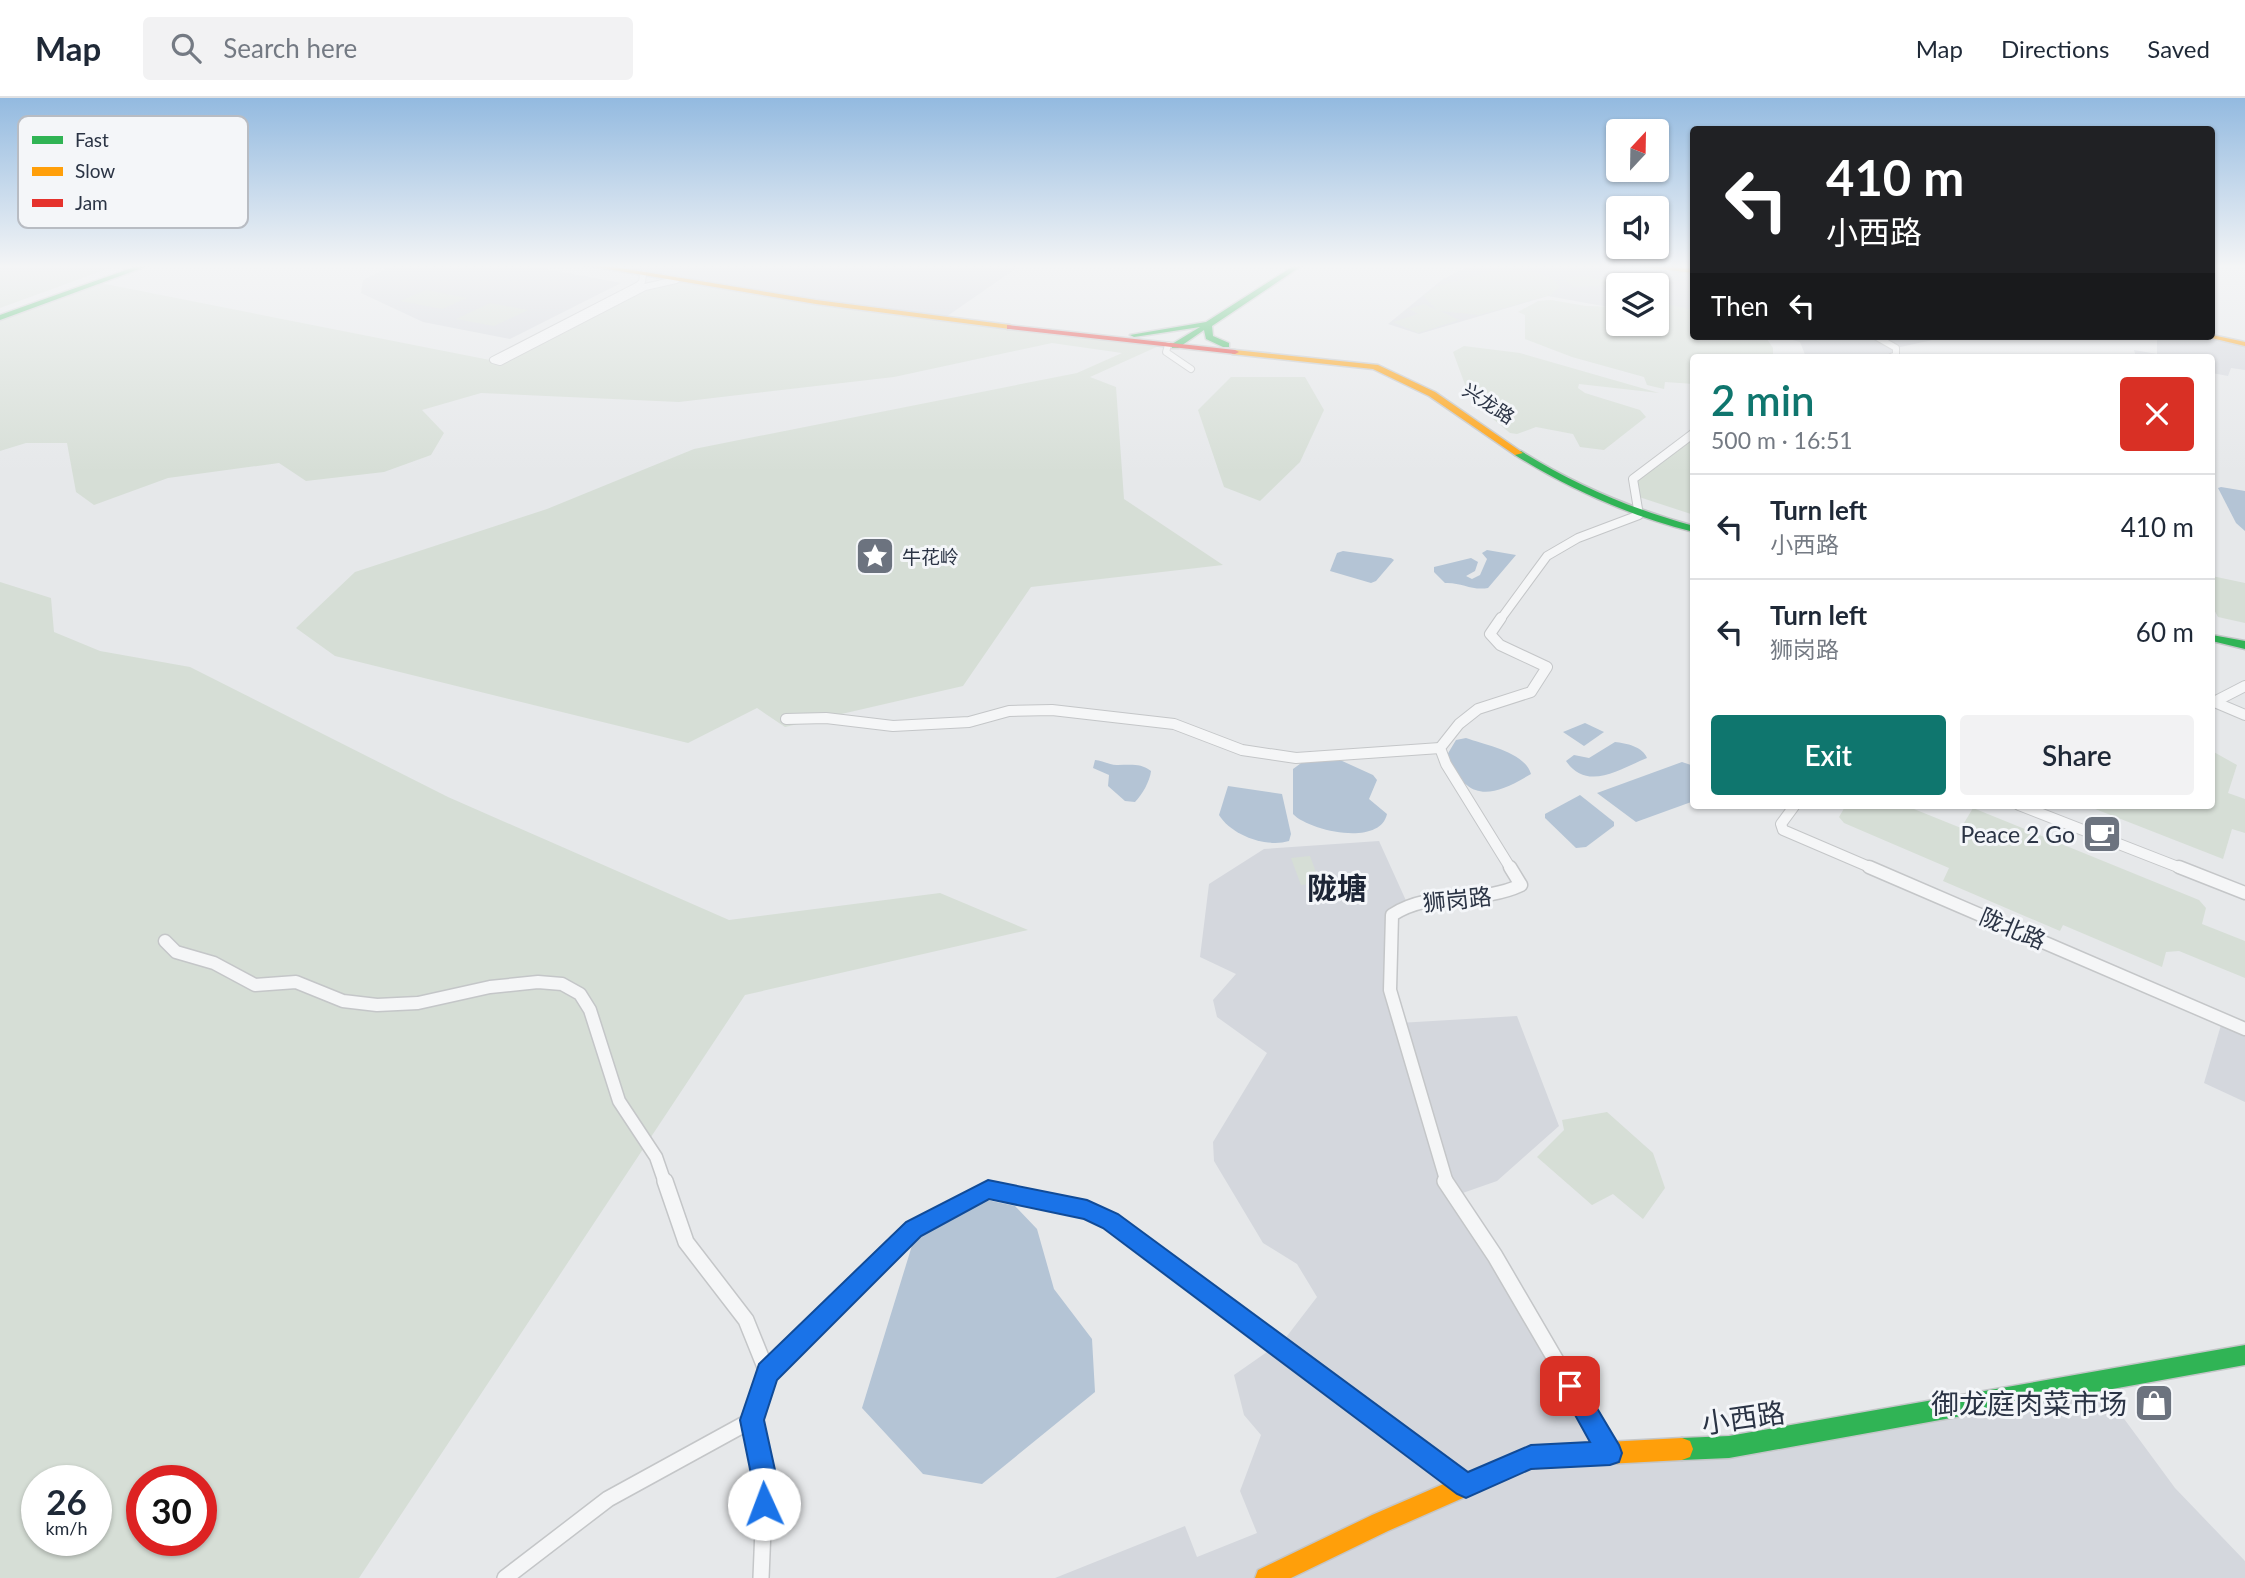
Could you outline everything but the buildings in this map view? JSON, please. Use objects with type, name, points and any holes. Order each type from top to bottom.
[{"type":"main road","points":[[1086,334],[1170,344],[1186,334]]},
{"type":"main road","points":[[1115,334],[1170,344]]},
{"type":"main road","points":[[1123,335],[1142,334]]},
{"type":"main road","points":[[1208,334],[1234,348]]},
{"type":"main road","points":[[2215,338],[2245,344]]},
{"type":"main road","name":"兴龙路","points":[[1170,344],[1360,360],[1397,370],[1425,384],[1568,478],[1639,512]]},
{"type":"main road","name":"兴龙路","points":[[1170,344],[1348,361],[1387,370],[1415,383],[1554,475],[1639,512],[1690,525]]},
{"type":"main road","points":[[2215,635],[2245,640]]},
{"type":"main road","points":[[2215,636],[2245,645]]},
{"type":"main road","name":"小西路","points":[[1266,1578],[1531,1457],[1729,1447],[2245,1355]]},
{"type":"street","points":[[544,334],[493,360],[500,362],[554,334]]},
{"type":"street","points":[[1882,340],[1896,348],[1896,354]]},
{"type":"street","points":[[1170,344],[1166,352],[1191,369]]},
{"type":"street","points":[[786,719],[826,718],[893,726],[969,722],[1009,711],[1052,710],[1174,723],[1242,750],[1296,758],[1440,748],[1447,736],[1478,705],[1531,692],[1547,667],[1500,645],[1490,634],[1547,556],[1578,538],[1639,512],[1633,479],[1690,436]]},
{"type":"street","points":[[2215,701],[2245,686]]},
{"type":"street","points":[[2215,703],[2245,715]]},
{"type":"street","name":"狮岗路","points":[[1440,748],[1446,764],[1521,886],[1507,894],[1401,907],[1392,915],[1390,990],[1444,1178],[1495,1256],[1610,1453]]},
{"type":"street","name":"陇北路","points":[[1792,809],[1781,827],[2245,1029]]},
{"type":"street","points":[[2030,809],[2245,893]]},
{"type":"street","points":[[165,941],[176,952],[214,963],[256,985],[296,982],[343,1001],[377,1005],[418,1003],[489,987],[538,982],[562,985],[580,994],[590,1010],[619,1101],[656,1157],[686,1242],[746,1320],[767,1373]]},
{"type":"street","points":[[761,1578],[765,1479],[752,1420],[767,1373],[914,1229],[988,1190],[1087,1210],[1111,1221],[1466,1486]]},
{"type":"street","points":[[505,1578],[608,1499],[752,1420]]},
{"type":"shaded area","points":[[0,334],[359,334],[500,362],[554,334],[1074,334],[1161,345],[1090,377],[1116,387],[1124,499],[1223,565],[1031,587],[963,686],[785,727],[757,708],[688,743],[335,656],[296,628],[355,572],[547,509],[694,449],[1077,373],[1122,353],[1052,343],[894,377],[679,402],[481,393],[422,410],[444,433],[431,455],[384,472],[306,481],[279,463],[168,478],[94,505],[76,492],[67,443],[26,443],[0,451]]},
{"type":"shaded area","points":[[485,334],[520,334],[510,339]]},
{"type":"shaded area","points":[[1525,334],[1690,334],[1690,340],[1768,340],[1773,348],[1773,354],[1690,354],[1690,384],[1665,382],[1664,389],[1647,385],[1644,377],[1572,357],[1525,339]]},
{"type":"shaded area","points":[[2215,338],[2245,344],[2245,370],[2231,368],[2228,376],[2215,374],[2215,354],[2157,354],[2157,340],[2215,340]]},
{"type":"shaded area","points":[[1793,340],[1932,340],[1896,348],[1896,354],[1805,354],[1800,342]]},
{"type":"shaded area","points":[[1464,346],[1520,353],[1659,393],[1579,384],[1578,388],[1585,393],[1640,410],[1646,417],[1604,450],[1580,447],[1573,434],[1536,427],[1517,434],[1510,433],[1471,401],[1453,352]]},
{"type":"shaded area","points":[[2134,350],[2157,354],[2135,354]]},
{"type":"shaded area","points":[[1231,377],[1305,377],[1324,410],[1300,462],[1260,501],[1224,487],[1198,410]]},
{"type":"shaded area","points":[[1690,436],[1690,514],[1636,496],[1633,479]]},
{"type":"shaded area","points":[[2215,577],[2245,583],[2245,623],[2218,617],[2215,612]]},
{"type":"shaded area","points":[[0,582],[51,598],[54,632],[100,651],[190,667],[448,797],[729,920],[940,893],[1028,930],[745,995],[359,1578],[0,1578]]},
{"type":"shaded area","points":[[2215,753],[2237,765],[2228,793],[2245,799],[2245,833],[2232,829],[2223,859],[2095,809],[2215,809]]},
{"type":"shaded area","points":[[1844,809],[1914,809],[1961,828],[1972,809],[1975,809],[2199,900],[2206,908],[2202,924],[2245,941],[2245,978],[2179,951],[2166,952],[2162,967],[2063,925],[2060,931],[1943,881],[1949,868],[1844,823],[1839,817]]},
{"type":"shaded area","points":[[1379,841],[1408,905],[1392,916],[1390,990],[1399,1023],[1517,1016],[1559,1126],[1497,1181],[1457,1195],[1610,1453],[1729,1447],[2097,1382],[2175,1488],[2245,1561],[2245,1578],[1055,1578],[1185,1526],[1197,1557],[1257,1533],[1240,1491],[1261,1435],[1244,1415],[1234,1375],[1284,1340],[1317,1297],[1297,1264],[1263,1243],[1214,1161],[1213,1142],[1267,1053],[1217,1017],[1213,1000],[1236,974],[1200,957],[1209,884],[1264,849]]},
{"type":"shaded area","points":[[1310,856],[1320,883],[1301,885],[1291,858]]},
{"type":"shaded area","points":[[2221,1025],[2245,1036],[2245,1102],[2204,1083]]},
{"type":"shaded area","points":[[1607,1112],[1653,1153],[1665,1188],[1643,1219],[1613,1194],[1592,1205],[1537,1157],[1564,1130],[1562,1120]]},
{"type":"water","points":[[2218,488],[2245,491],[2245,531],[2236,523]]},
{"type":"water","points":[[1487,550],[1516,555],[1488,588],[1445,583],[1434,572],[1434,567],[1471,558],[1478,562],[1475,571],[1466,576],[1472,579],[1480,575],[1487,559],[1482,553]]},
{"type":"water","points":[[1343,551],[1394,560],[1376,581],[1371,583],[1330,571],[1337,553]]},
{"type":"water","points":[[1585,723],[1604,732],[1584,746],[1563,732]]},
{"type":"water","points":[[1466,738],[1513,755],[1527,766],[1531,774],[1492,791],[1482,792],[1472,788],[1463,782],[1447,755],[1456,740]]},
{"type":"water","points":[[1615,742],[1638,748],[1647,758],[1615,772],[1594,777],[1574,770],[1566,761],[1574,755],[1589,758]]},
{"type":"water","points":[[1095,760],[1115,765],[1139,766],[1151,771],[1145,788],[1135,802],[1125,801],[1108,786],[1109,775],[1093,768]]},
{"type":"water","points":[[1340,760],[1373,775],[1377,780],[1369,799],[1387,814],[1382,824],[1372,830],[1343,833],[1328,830],[1313,826],[1293,814],[1293,769],[1304,761]]},
{"type":"water","points":[[1682,762],[1690,765],[1690,802],[1636,822],[1597,793]]},
{"type":"water","points":[[1228,786],[1282,794],[1291,834],[1289,841],[1260,841],[1240,834],[1225,822],[1219,815]]},
{"type":"water","points":[[1580,795],[1614,822],[1614,826],[1586,847],[1576,848],[1545,818],[1545,814]]},
{"type":"water","points":[[973,1197],[1015,1206],[1037,1229],[1054,1289],[1092,1339],[1095,1392],[982,1484],[923,1474],[862,1408],[914,1239]]},
{"type":"traffic: fast","points":[[1134,335],[1140,334]]},
{"type":"traffic: fast","points":[[1175,346],[1193,334]]},
{"type":"traffic: fast","points":[[1209,334],[1209,337],[1226,345]]},
{"type":"traffic: fast","points":[[1518,453],[1581,489],[1690,528]]},
{"type":"traffic: fast","points":[[2215,639],[2245,645]]},
{"type":"traffic: fast","points":[[1682,1449],[1729,1447],[2245,1355]]},
{"type":"traffic: slow","points":[[2215,338],[2245,344]]},
{"type":"traffic: slow","points":[[1235,352],[1375,367],[1432,394],[1518,453]]},
{"type":"traffic: slow","points":[[1266,1578],[1380,1523],[1531,1457],[1682,1449]]},
{"type":"traffic: jam","points":[[1074,334],[1235,352]]},
{"type":"place","name":"牛花岭","points":[[875,556]]},
{"type":"place","name":"Peace 2 Go","points":[[2102,834]]},
{"type":"place","name":"御龙庭肉菜市场","points":[[2154,1403]]},
{"type":"district","name":"陇塘","points":[[1337,887]]},
{"type":"route","points":[[764,1504],[765,1479],[752,1420],[767,1373],[914,1229],[988,1190],[1087,1210],[1111,1221],[1466,1486],[1531,1457],[1610,1453],[1570,1386]]}]
